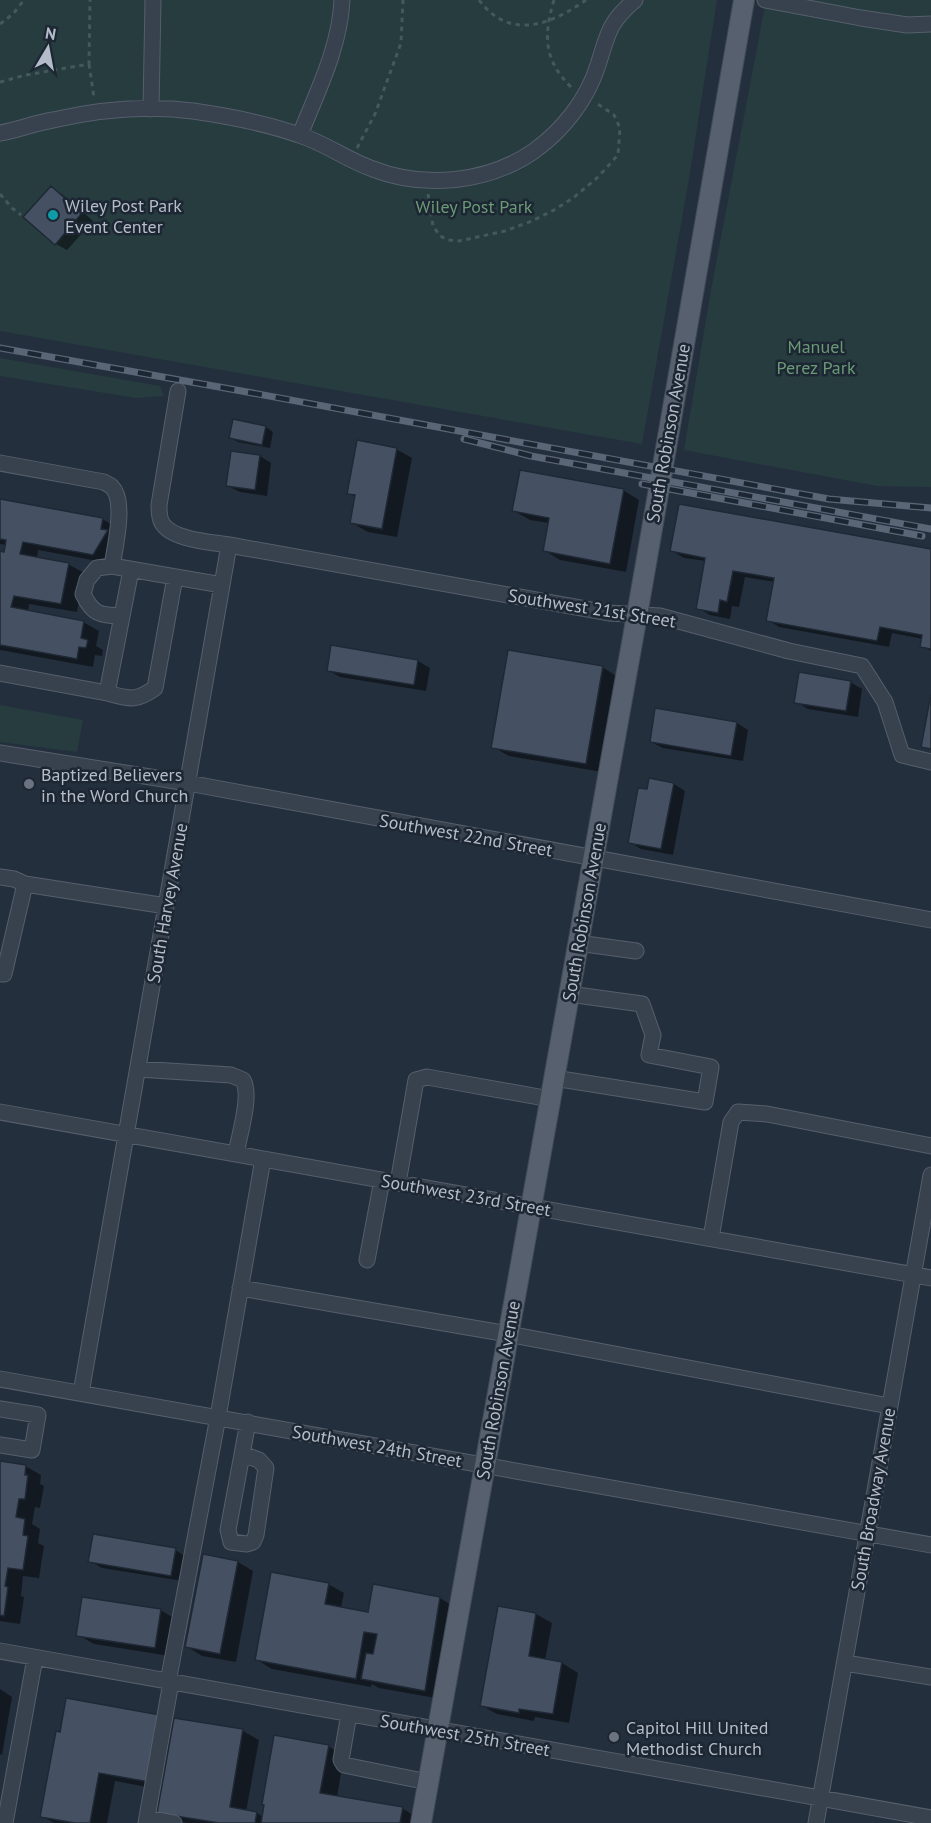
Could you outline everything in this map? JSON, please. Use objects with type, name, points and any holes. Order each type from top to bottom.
[{"type":"main road","name":"South Robinson Avenue","points":[[421,1823],[637,615],[744,0]]},
{"type":"street","points":[[151,109],[153,0]]},
{"type":"street","points":[[300,135],[320,85],[341,21],[342,0]]},
{"type":"street","points":[[0,133],[69,116],[131,109],[190,111],[235,118],[300,135],[350,160],[394,176],[441,181],[471,177],[498,169],[533,151],[570,117],[584,97],[598,66],[610,27],[634,0]]},
{"type":"street","points":[[765,0],[907,25],[931,24]]},
{"type":"street","points":[[178,391],[159,497],[160,519],[166,528],[178,535],[229,545]]},
{"type":"street","points":[[0,463],[112,486],[118,497],[119,521],[112,566]]},
{"type":"street","name":"Southwest 21st Street","points":[[229,545],[598,611],[660,616],[789,651],[862,666],[885,702],[902,755],[931,762]]},
{"type":"street","name":"South Harvey Avenue","points":[[81,1393],[229,545]]},
{"type":"street","points":[[122,616],[99,615],[88,606],[82,594],[87,580],[97,568],[112,566],[222,585]]},
{"type":"street","points":[[107,693],[130,570]]},
{"type":"street","points":[[0,673],[130,699],[142,697],[155,688],[175,577]]},
{"type":"street","name":"Southwest 22nd Street","points":[[0,753],[188,783],[931,920]]},
{"type":"street","points":[[0,877],[14,879],[25,884],[166,906]]},
{"type":"street","points":[[0,975],[4,974],[25,884]]},
{"type":"street","points":[[578,943],[636,951]]},
{"type":"street","points":[[554,1078],[705,1102],[711,1067],[649,1056],[653,1035],[642,1004],[569,994]]},
{"type":"street","points":[[138,1069],[231,1076],[243,1080],[247,1087],[246,1098],[236,1154]]},
{"type":"street","points":[[398,1183],[416,1080],[427,1077],[550,1099]]},
{"type":"street","name":"Southwest 23rd Street","points":[[0,1112],[931,1278]]},
{"type":"street","points":[[711,1238],[731,1122],[738,1112],[767,1114],[931,1146]]},
{"type":"street","points":[[174,1823],[146,1821],[263,1159]]},
{"type":"street","name":"South Broadway Avenue","points":[[816,1823],[931,1175]]},
{"type":"street","points":[[367,1260],[382,1180]]},
{"type":"street","points":[[240,1288],[508,1334],[890,1406]]},
{"type":"street","name":"Southwest 24th Street","points":[[0,1378],[931,1545]]},
{"type":"street","points":[[0,1408],[38,1415],[32,1450],[0,1445]]},
{"type":"street","points":[[242,1454],[259,1460],[266,1468],[256,1535],[253,1542],[248,1544],[231,1542],[228,1530],[242,1454],[248,1422]]},
{"type":"street","name":"Southwest 25th Street","points":[[0,1651],[931,1818]]},
{"type":"street","points":[[5,1823],[7,1774],[35,1658]]},
{"type":"street","points":[[845,1663],[931,1677]]},
{"type":"street","points":[[349,1714],[341,1760],[344,1765],[428,1782]]},
{"type":"path","points":[[0,24],[13,14],[24,0]]},
{"type":"path","points":[[0,82],[89,64],[90,0]]},
{"type":"path","points":[[350,160],[375,114],[397,54],[402,32],[403,0]]},
{"type":"path","points":[[479,0],[488,12],[500,20],[524,26],[542,24],[586,0]]},
{"type":"path","points":[[425,189],[431,200],[433,226],[440,236],[448,240],[459,241],[505,231],[554,210],[597,178],[618,155],[620,128],[614,116],[574,91],[560,77],[551,62],[548,41],[549,19],[554,0]]},
{"type":"path","points":[[0,194],[21,215]]},
{"type":"green space","name":"Wiley Post Park","points":[[0,0],[717,0],[689,179],[642,444],[0,331]]},
{"type":"green space","name":"Manuel Perez Park","points":[[766,0],[931,0],[931,487],[877,486],[684,450],[711,290]]},
{"type":"green space","points":[[0,358],[160,386],[164,396],[136,398],[0,376]]},
{"type":"green space","points":[[0,705],[83,720],[77,752],[0,742]]},
{"type":"building","name":"Wiley Post Park Event Center","points":[[51,186],[82,213],[55,245],[23,217]]},
{"type":"building","points":[[233,419],[266,426],[262,445],[229,438]]},
{"type":"building","points":[[357,440],[397,448],[382,529],[350,523],[355,495],[347,494]]},
{"type":"building","points":[[231,451],[260,455],[255,490],[226,486]]},
{"type":"building","points":[[520,470],[624,489],[610,564],[543,551],[549,518],[512,511]]},
{"type":"building","points":[[0,499],[103,518],[101,529],[108,530],[93,555],[23,542],[20,554],[69,563],[61,604],[14,596],[11,607],[84,621],[81,638],[88,640],[86,648],[79,647],[77,659],[0,645],[0,551],[4,552],[6,540],[0,539]]},
{"type":"building","points":[[679,504],[931,549],[931,649],[920,647],[922,635],[880,627],[877,641],[766,621],[774,578],[733,571],[727,602],[720,600],[718,613],[696,609],[705,558],[670,551]]},
{"type":"building","points":[[331,645],[418,660],[414,685],[327,671]]},
{"type":"building","points":[[508,650],[603,666],[586,764],[491,748]]},
{"type":"building","points":[[799,672],[851,681],[846,711],[794,703]]},
{"type":"building","points":[[931,694],[931,749],[921,747]]},
{"type":"building","points":[[655,708],[737,722],[731,756],[650,742]]},
{"type":"building","points":[[649,778],[674,783],[661,849],[628,843],[638,788],[647,789]]},
{"type":"building","points":[[0,1461],[26,1465],[25,1475],[28,1475],[25,1499],[19,1499],[16,1517],[25,1519],[23,1535],[28,1536],[23,1570],[8,1568],[4,1616],[0,1615]]},
{"type":"building","points":[[93,1534],[176,1548],[171,1576],[88,1562]]},
{"type":"building","points":[[203,1554],[238,1561],[220,1654],[185,1647]]},
{"type":"building","points":[[271,1572],[329,1583],[325,1604],[368,1612],[373,1584],[440,1597],[425,1691],[361,1679],[366,1653],[373,1654],[377,1634],[364,1632],[356,1679],[255,1660]]},
{"type":"building","points":[[82,1597],[161,1609],[155,1648],[76,1636]]},
{"type":"building","points":[[498,1606],[536,1613],[529,1656],[562,1662],[553,1714],[519,1709],[519,1713],[480,1706]]},
{"type":"building","points":[[66,1698],[160,1715],[149,1782],[99,1773],[90,1823],[40,1817],[56,1731],[60,1732]]},
{"type":"building","points":[[174,1718],[243,1729],[230,1807],[257,1812],[255,1823],[219,1823],[157,1813]]},
{"type":"building","points":[[274,1735],[329,1745],[320,1793],[403,1807],[400,1823],[261,1823]]},
{"type":"railway","points":[[0,348],[829,499],[931,508]]},
{"type":"railway","points":[[464,439],[531,456],[931,529]]},
{"type":"railway","points":[[642,484],[922,536]]},
{"type":"place","name":"Wiley Post Park Event Center","points":[[53,215]]},
{"type":"place","name":"Baptized Believers in the Word Church","points":[[29,784]]},
{"type":"place","name":"Capitol Hill United Methodist Church","points":[[614,1737]]}]
